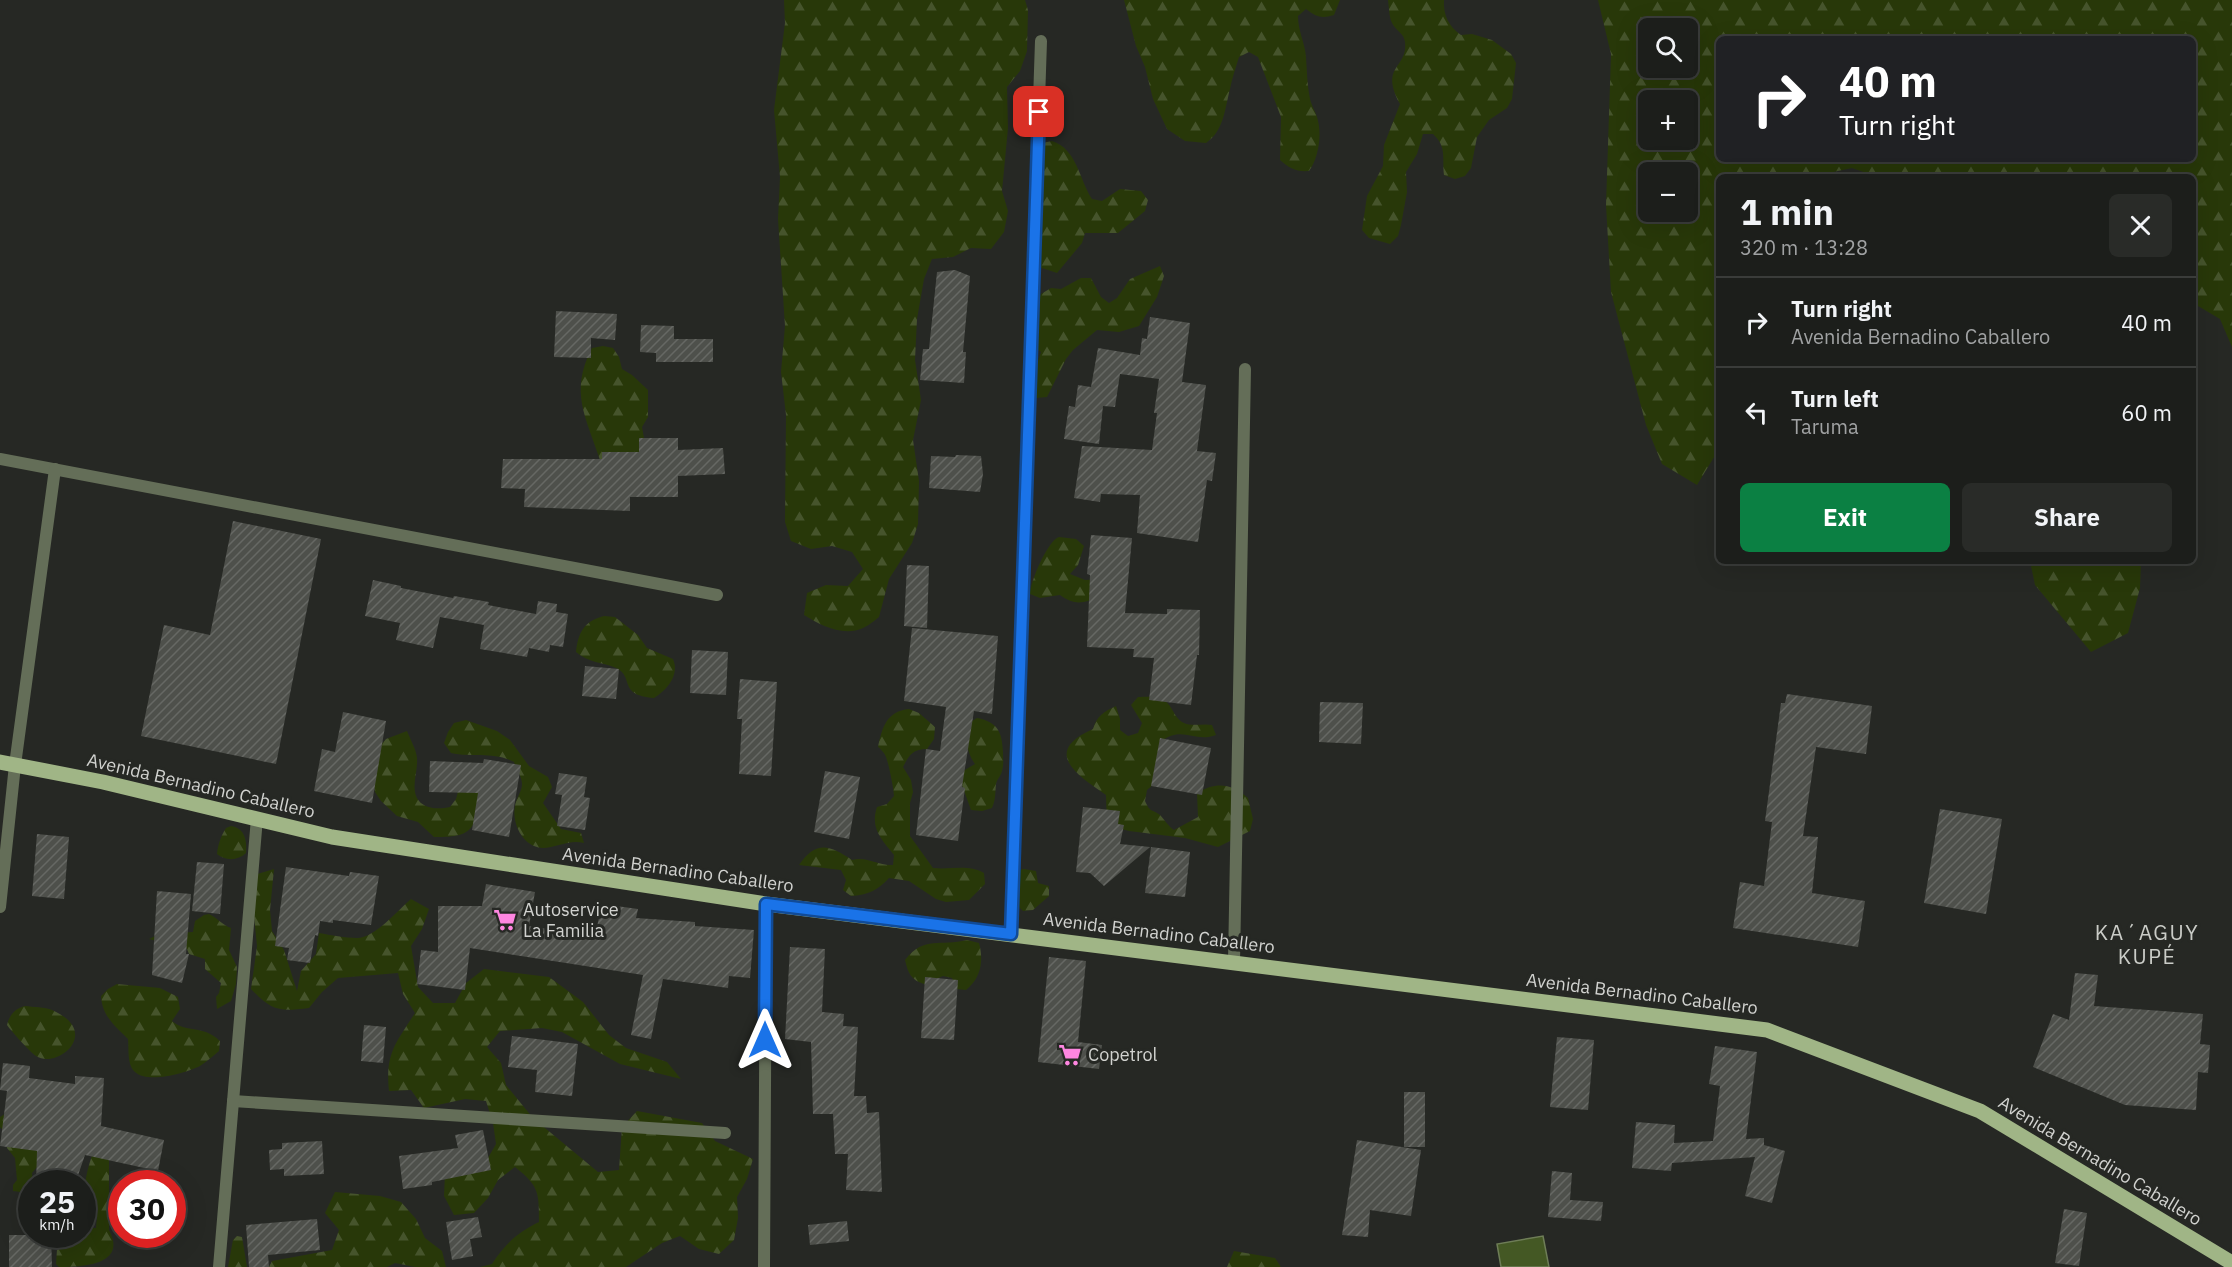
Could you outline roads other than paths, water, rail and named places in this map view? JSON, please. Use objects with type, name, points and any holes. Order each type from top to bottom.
[{"type":"main road","name":"Avenida Bernadino Caballero","points":[[0,762],[103,782],[333,837],[766,904],[1767,1030],[1980,1111],[2232,1263]]},
{"type":"street","points":[[1011,934],[1041,41]]},
{"type":"street","points":[[1234,962],[1245,369]]},
{"type":"street","points":[[0,459],[717,595]]},
{"type":"street","points":[[0,907],[15,765],[55,469]]},
{"type":"street","points":[[219,1267],[257,818]]},
{"type":"street","points":[[764,1267],[766,904]]},
{"type":"street","points":[[233,1101],[725,1133]]},
{"type":"place","name":"Autoservice La Familia","points":[[505,920]]},
{"type":"place","name":"Copetrol","points":[[1070,1055]]},
{"type":"district","name":"KA´AGUY KUPÉ","points":[[2147,945]]}]
